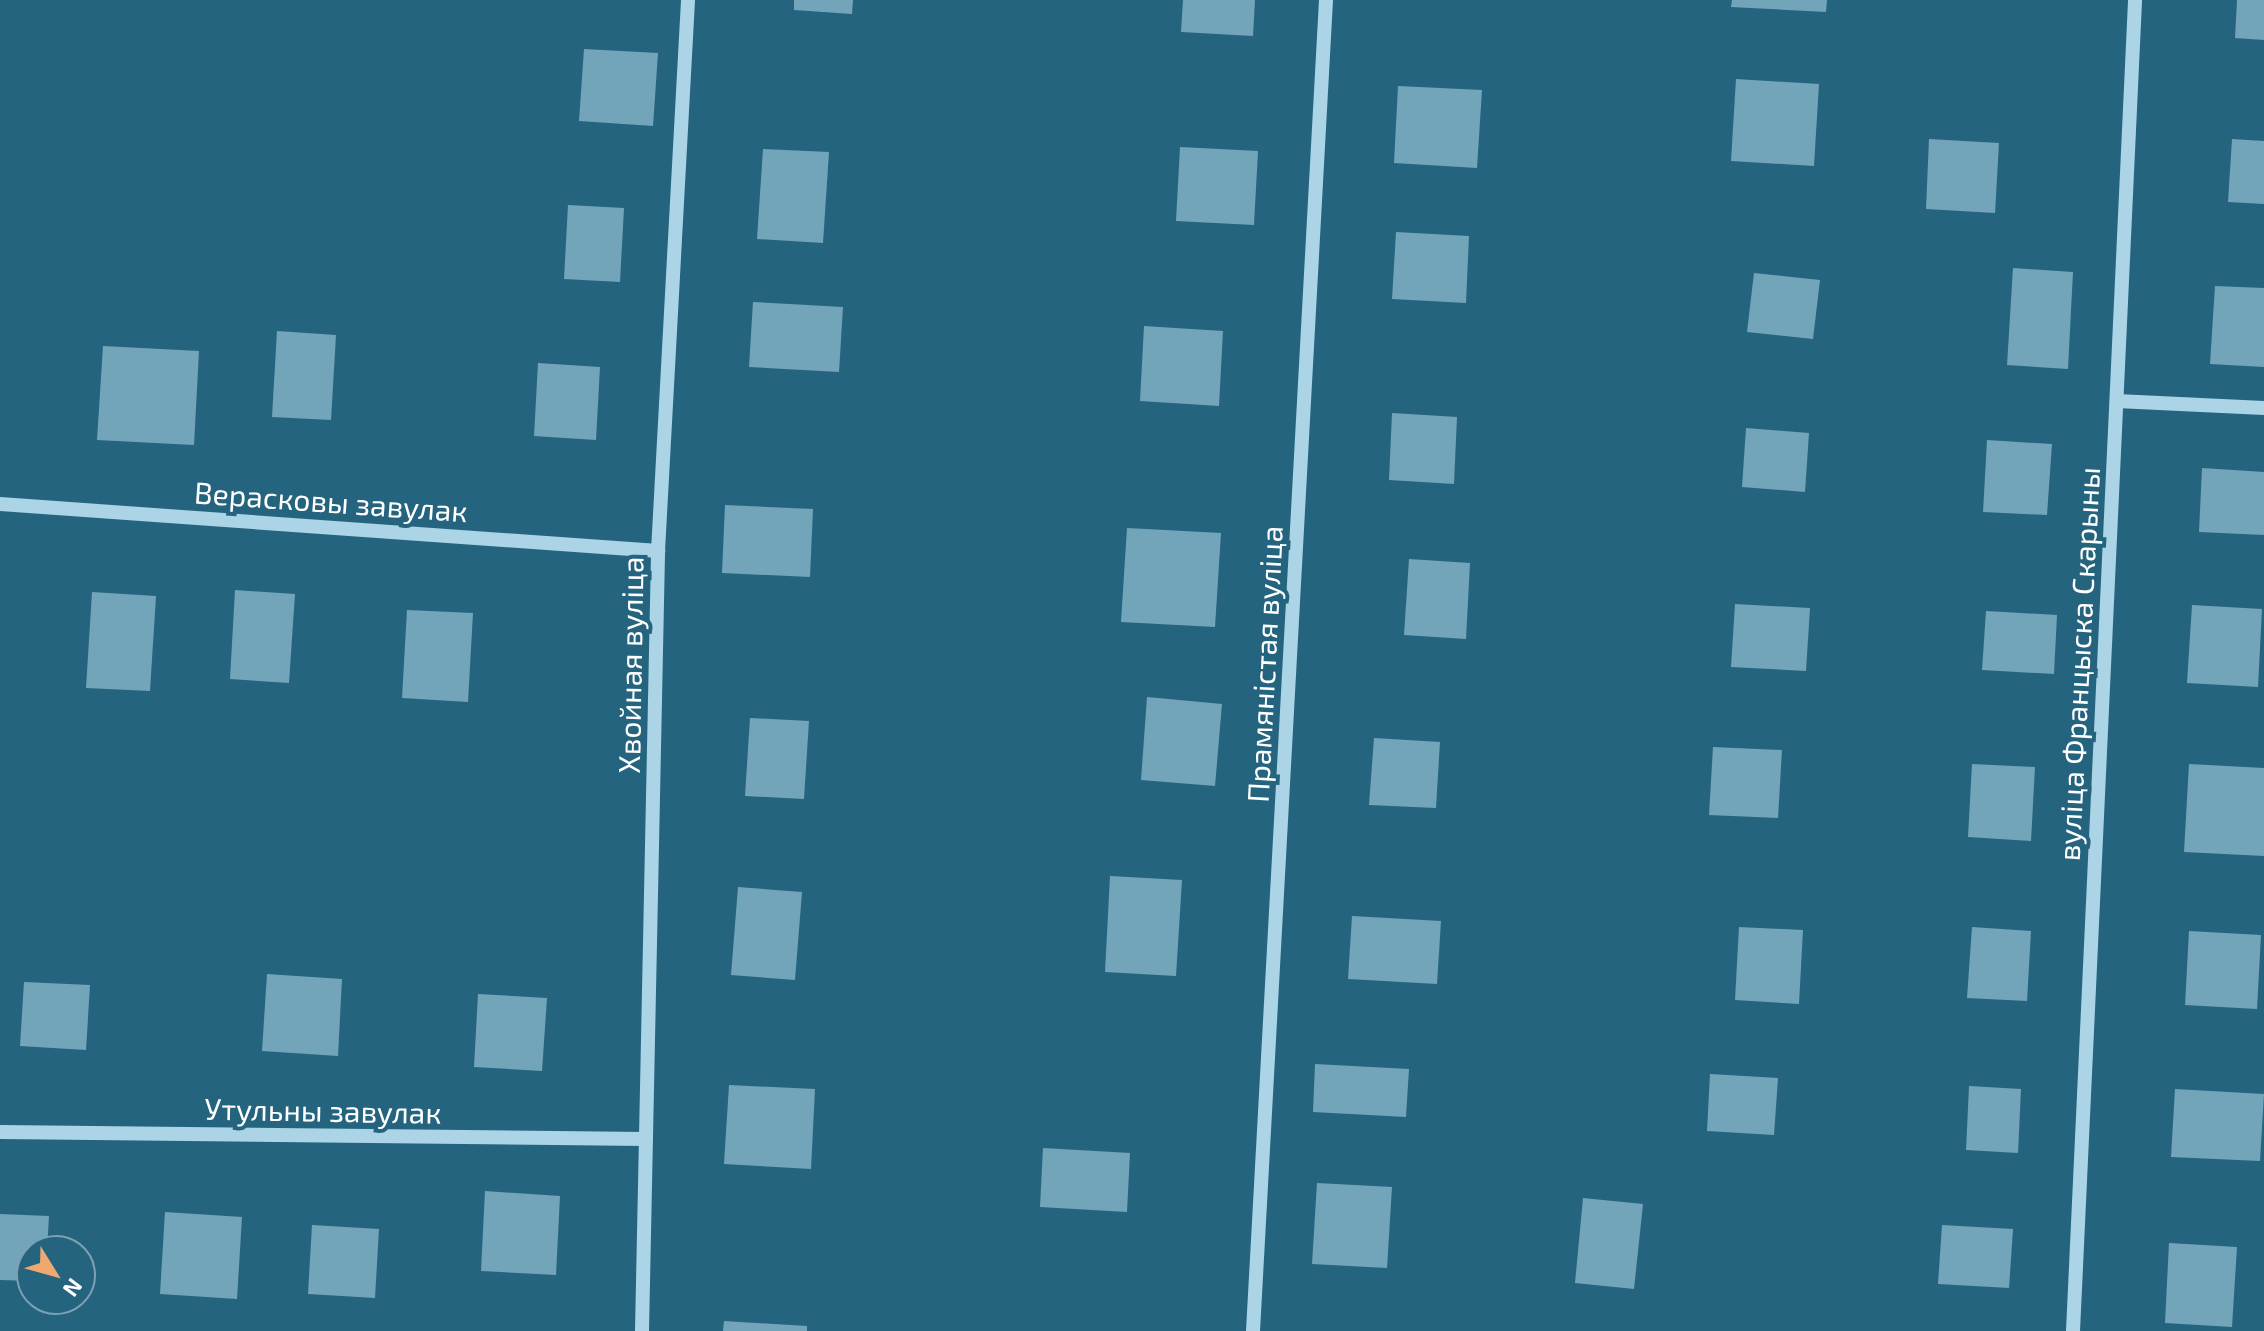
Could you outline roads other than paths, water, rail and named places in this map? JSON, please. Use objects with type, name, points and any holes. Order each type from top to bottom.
[{"type":"street","name":"Хвойная вуліца","points":[[642,1331],[658,551],[688,0]]},
{"type":"street","name":"Прамяністая вуліца","points":[[1253,1331],[1326,0]]},
{"type":"street","name":"вуліца Францыска Скарыны","points":[[2073,1331],[2135,0]]},
{"type":"street","points":[[2117,401],[2264,408]]},
{"type":"street","name":"Верасковы завулак","points":[[0,504],[658,551]]},
{"type":"street","name":"Утульны завулак","points":[[0,1132],[646,1139]]}]
